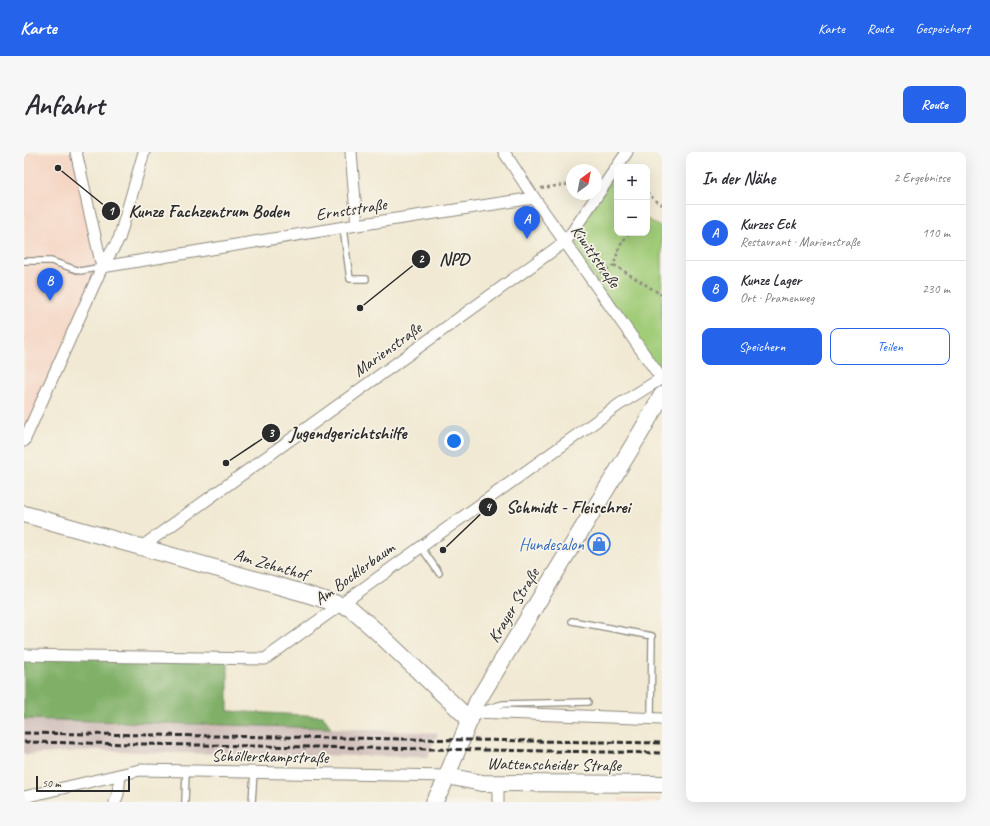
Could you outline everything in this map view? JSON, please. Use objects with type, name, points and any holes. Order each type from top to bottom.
[{"type":"main road","name":"Krayer Straße","points":[[434,802],[448,776],[477,702],[642,432],[662,395]]},
{"type":"main road","name":"Am Zehnthof","points":[[24,514],[340,604],[357,614],[471,716]]},
{"type":"main road","name":"Wattenscheider Straße","points":[[448,776],[482,783],[498,784],[662,784]]},
{"type":"street","points":[[76,152],[102,267]]},
{"type":"street","points":[[24,441],[102,267],[119,239],[144,152]]},
{"type":"street","points":[[351,152],[356,226]]},
{"type":"street","name":"Kiwittstraße","points":[[504,152],[532,195],[662,378]]},
{"type":"street","name":"Marienstraße","points":[[140,548],[566,241],[627,152]]},
{"type":"street","name":"Ernststraße","points":[[102,267],[356,226],[532,195]]},
{"type":"street","name":"Am Bocklerbaum","points":[[24,655],[265,659],[620,404],[662,378]]},
{"type":"street","points":[[471,716],[656,718]]},
{"type":"street","name":"Schöllerskampstraße","points":[[24,797],[140,770],[448,776]]},
{"type":"street","points":[[115,802],[118,794],[120,775]]},
{"type":"street","points":[[498,784],[498,802]]},
{"type":"lane","points":[[343,228],[350,279],[366,279]]},
{"type":"lane","points":[[24,261],[51,261],[80,271],[102,267]]},
{"type":"lane","points":[[421,546],[438,573]]},
{"type":"lane","points":[[572,621],[652,636],[656,718]]},
{"type":"lane","points":[[471,716],[503,704],[588,702]]},
{"type":"lane","points":[[185,802],[186,771]]},
{"type":"lane","points":[[252,802],[254,772]]},
{"type":"path","points":[[532,195],[543,187],[566,185]]},
{"type":"path","points":[[650,196],[662,205]]},
{"type":"path","points":[[592,278],[614,265],[619,247],[627,236]]},
{"type":"path","points":[[614,265],[662,295]]},
{"type":"shaded area","points":[[24,152],[74,152],[102,268],[24,439]]},
{"type":"shaded area","points":[[24,719],[331,728],[438,733],[428,757],[162,753],[97,750],[24,755]]},
{"type":"shaded area","points":[[619,798],[662,800],[662,802],[619,802]]},
{"type":"green space","points":[[614,175],[614,236],[650,236],[650,221],[662,228],[662,376],[568,241],[597,200],[602,200],[602,192]]},
{"type":"green space","points":[[24,655],[228,659],[228,711],[323,716],[331,728],[24,719]]},
{"type":"railway","points":[[24,733],[662,743]]},
{"type":"railway","points":[[24,742],[662,753]]},
{"type":"place","name":"Kunze Fachzentrum Boden","points":[[58,168]]},
{"type":"place","name":"Kurzes Eck","points":[[527,239]]},
{"type":"place","name":"Kunze Lager","points":[[50,301]]},
{"type":"place","name":"NPD","points":[[360,308]]},
{"type":"place","name":"Jugendgerichtshilfe","points":[[226,463]]},
{"type":"place","name":"Hundesalon","points":[[599,544]]},
{"type":"place","name":"Schmidt - Fleischrei","points":[[443,550]]}]
